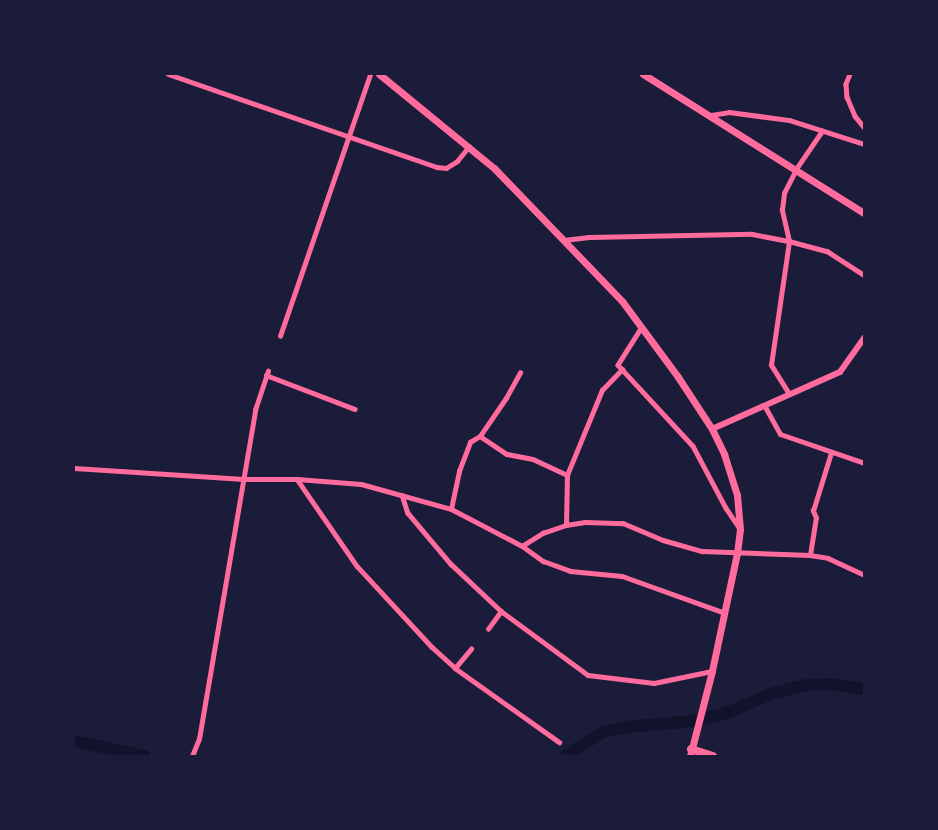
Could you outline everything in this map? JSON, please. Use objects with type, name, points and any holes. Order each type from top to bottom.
[{"type":"highway","points":[[690,753],[713,756]]},
{"type":"main road","points":[[379,74],[469,146],[517,190],[622,301],[712,429],[724,454],[734,486],[740,529],[725,613],[690,753]]},
{"type":"main road","points":[[643,74],[864,213]]},
{"type":"main road","points":[[712,429],[840,372],[864,338]]},
{"type":"street","points":[[168,74],[348,137],[446,168],[457,161],[469,146]]},
{"type":"street","points":[[280,336],[370,74]]},
{"type":"street","points":[[850,74],[846,84],[847,97],[856,116],[864,127]]},
{"type":"street","points":[[711,115],[729,112],[789,120],[864,144]]},
{"type":"street","points":[[789,394],[771,365],[789,241],[782,210],[784,192],[796,169],[822,131]]},
{"type":"street","points":[[564,240],[589,237],[752,234],[827,251],[864,275]]},
{"type":"street","points":[[642,327],[618,365],[693,446],[726,508],[740,529]]},
{"type":"street","points":[[566,525],[567,475],[602,390],[622,369]]},
{"type":"street","points":[[192,756],[199,739],[255,410],[267,373],[356,409]]},
{"type":"street","points":[[451,509],[459,471],[470,442],[480,436],[506,398],[520,373]]},
{"type":"street","points":[[764,405],[780,434],[864,464]]},
{"type":"street","points":[[480,436],[506,454],[533,459],[567,475]]},
{"type":"street","points":[[810,555],[816,518],[813,511],[831,453]]},
{"type":"street","points":[[74,468],[244,479],[298,479],[361,484],[451,509],[522,546],[543,561],[570,571],[622,576],[725,613]]},
{"type":"street","points":[[298,479],[357,566],[432,647],[455,668],[559,742]]},
{"type":"street","points":[[402,495],[408,513],[452,564],[501,611],[588,675],[654,683],[712,671]]},
{"type":"street","points":[[522,546],[543,533],[566,525],[585,522],[623,523],[662,540],[702,550],[810,555],[828,558],[864,575]]},
{"type":"street","points":[[488,629],[501,611]]},
{"type":"street","points":[[455,668],[470,649]]},
{"type":"waterway","points":[[565,756],[603,732],[626,727],[694,721],[730,712],[770,694],[807,685],[830,684],[864,689]]},
{"type":"waterway","points":[[74,741],[144,756]]}]
